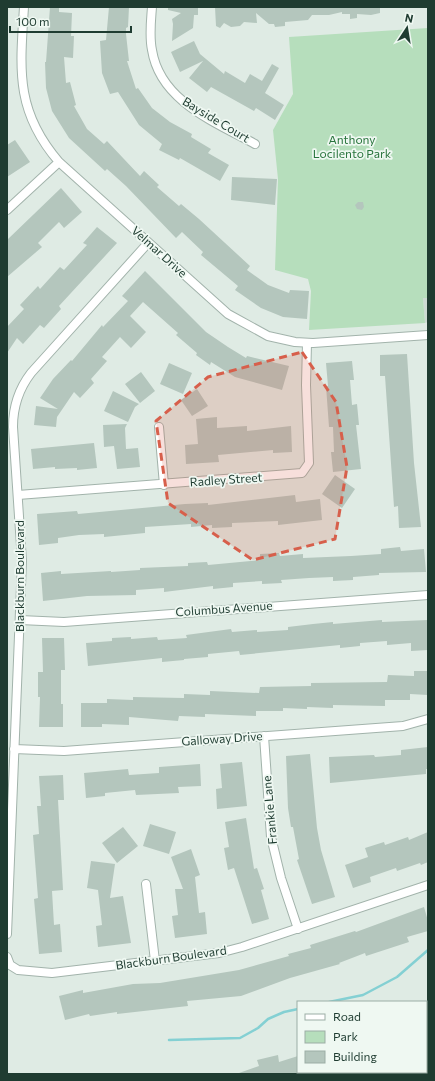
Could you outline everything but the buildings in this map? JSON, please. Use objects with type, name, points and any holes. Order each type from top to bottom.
[{"type":"street","name":"Velmar Drive","points":[[24,7],[21,63],[24,94],[33,124],[46,146],[59,162],[228,314],[268,336],[306,343],[428,335]]},
{"type":"street","name":"Bayside Court","points":[[152,7],[150,34],[152,52],[158,70],[168,87],[184,102],[255,144]]},
{"type":"street","points":[[7,210],[59,162]]},
{"type":"street","name":"Blackburn Boulevard","points":[[7,934],[22,545],[13,418],[16,401],[23,384],[35,368],[148,243]]},
{"type":"street","name":"Radley Street","points":[[18,495],[164,485],[302,473],[309,463],[306,343]]},
{"type":"street","points":[[159,427],[164,485]]},
{"type":"street","name":"Columbus Avenue","points":[[20,620],[64,622],[428,595]]},
{"type":"street","name":"Galloway Drive","points":[[14,749],[50,752],[403,726],[428,719]]},
{"type":"street","name":"Frankie Lane","points":[[264,736],[271,838],[281,878],[298,929]]},
{"type":"street","points":[[146,884],[155,961]]},
{"type":"street","name":"Blackburn Boulevard","points":[[7,957],[10,965],[18,970],[52,973],[230,951],[428,885]]},
{"type":"highlighted area","points":[[302,352],[336,402],[347,467],[335,539],[253,560],[168,503],[156,421],[208,377]]},
{"type":"shaded area","points":[[423,298],[428,298],[428,322],[425,323]]},
{"type":"green space","name":"Anthony Locilento Park","points":[[428,28],[428,298],[423,298],[425,323],[309,330],[311,291],[308,279],[275,270],[278,179],[273,130],[293,94],[289,37]]},
{"type":"waterway","points":[[334,1001],[363,995],[397,977],[428,950]]},
{"type":"waterway","points":[[169,1040],[240,1038],[258,1028],[268,1019],[284,1012],[297,1009]]}]
